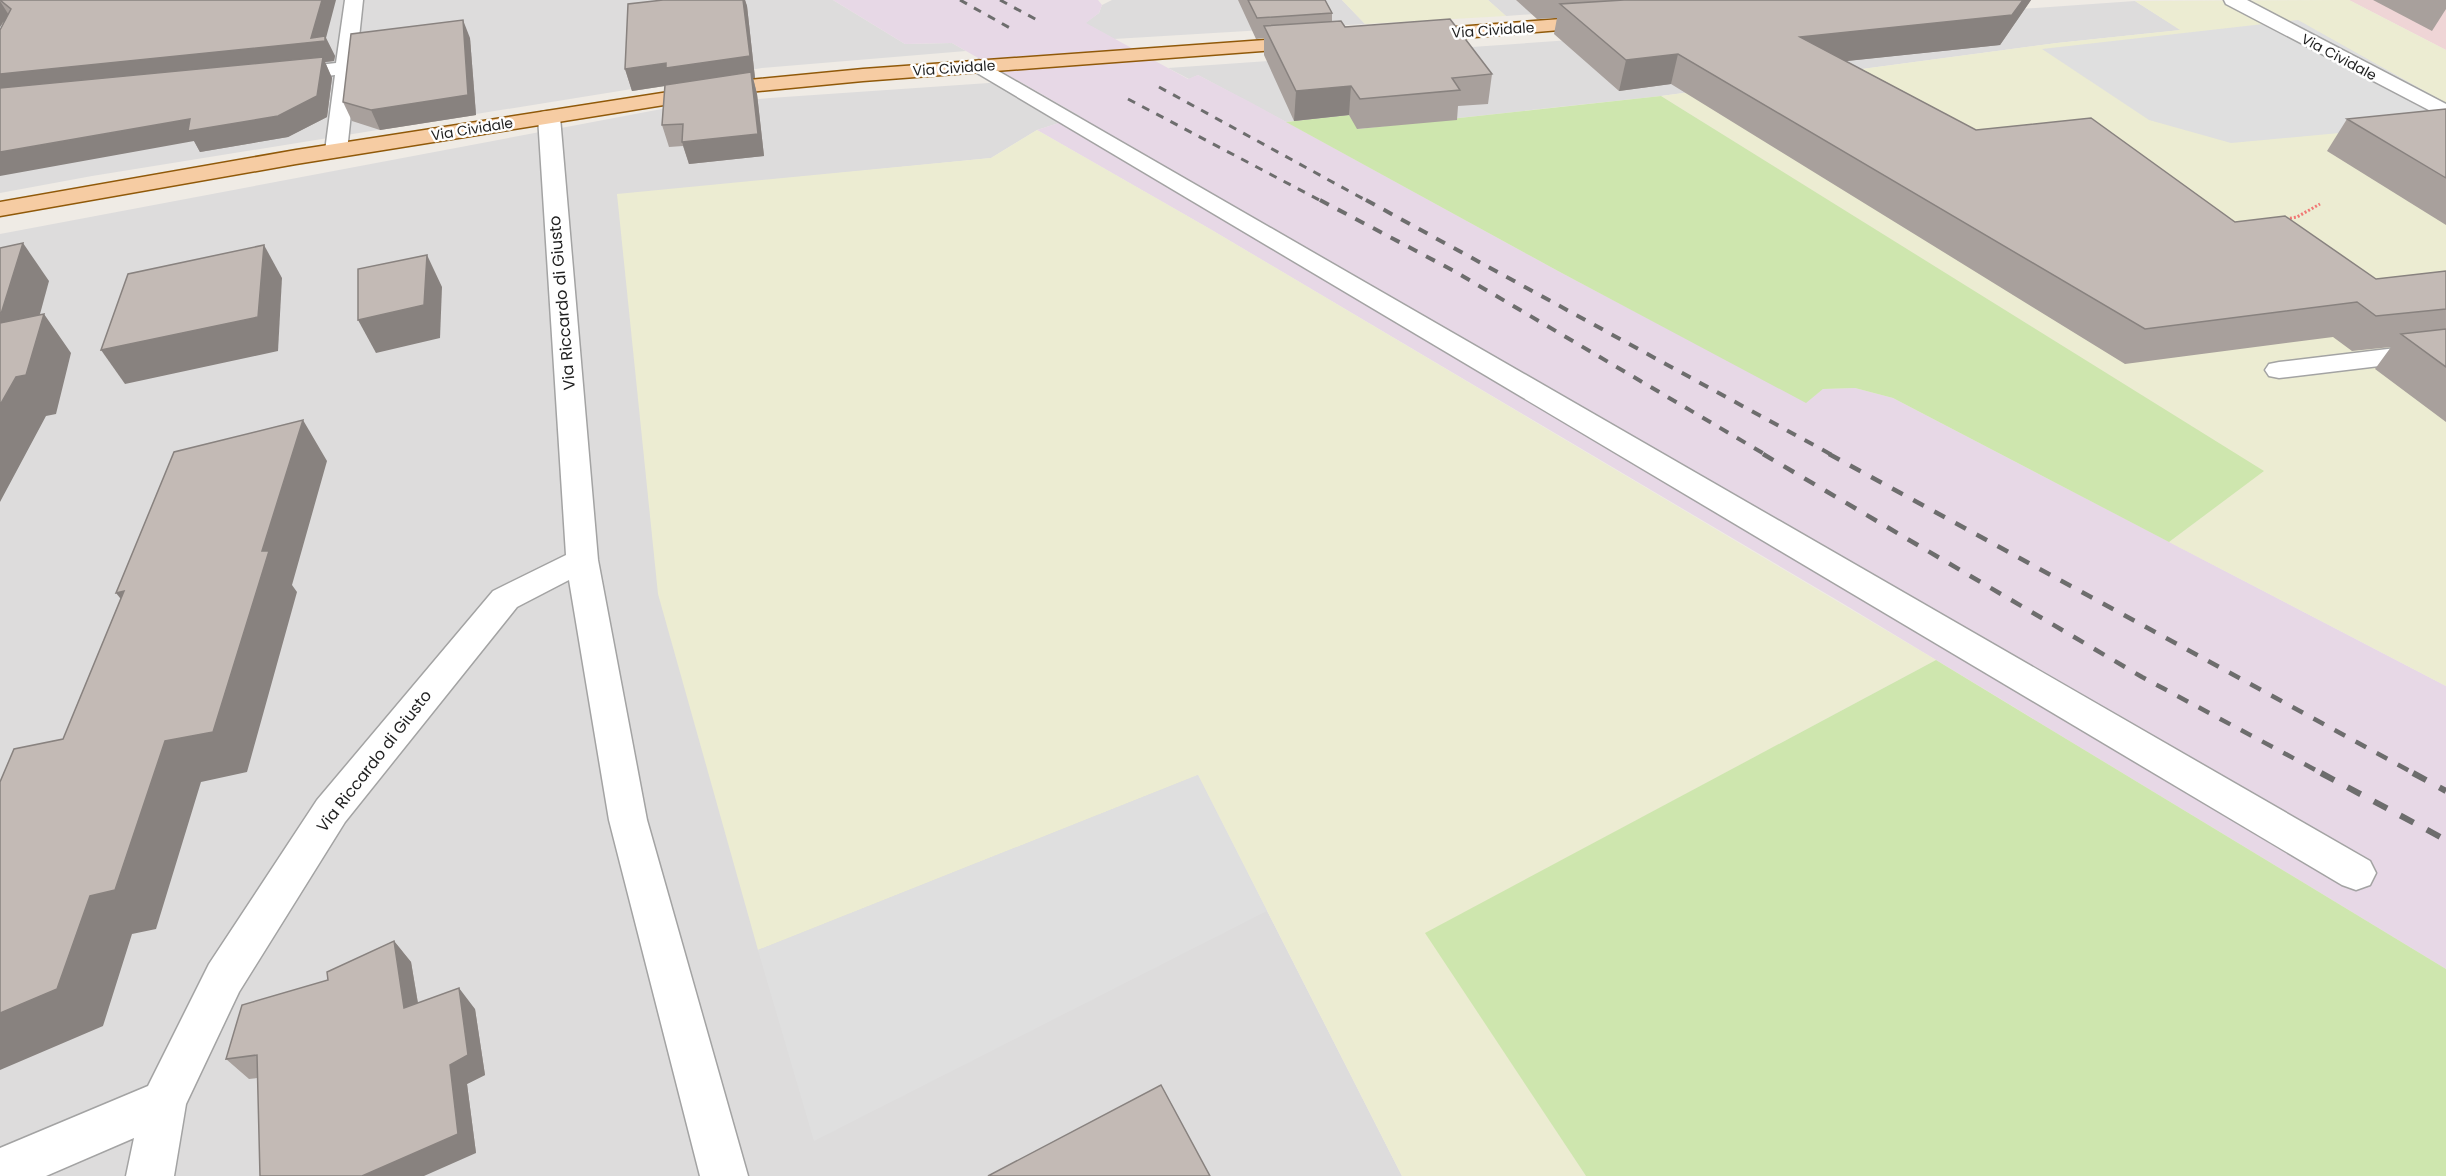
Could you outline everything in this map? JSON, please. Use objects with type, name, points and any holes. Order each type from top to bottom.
[{"type":"main road","name":"Via Cividale","points":[[1400,37],[1621,21]]},
{"type":"main road","name":"Via Cividale","points":[[0,209],[336,151],[739,87],[979,66],[1331,42]]},
{"type":"street","points":[[336,151],[354,0]]},
{"type":"street","name":"Via Cividale","points":[[2233,0],[2446,113]]},
{"type":"street","points":[[979,66],[2355,873]]},
{"type":"street","points":[[267,77],[345,68]]},
{"type":"street","name":"Via Riccardo di Giusto","points":[[549,117],[582,560],[628,819],[724,1176]]},
{"type":"street","points":[[2279,370],[2446,350]]},
{"type":"street","name":"Via Riccardo di Giusto","points":[[150,1176],[164,1102],[224,978],[331,811],[505,599],[582,560]]},
{"type":"street","points":[[0,1172],[164,1102]]},
{"type":"path","points":[[2286,219],[2297,217],[2320,204]]},
{"type":"shaded area","points":[[0,0],[833,0],[905,44],[952,43],[966,51],[762,68],[92,176],[0,193]]},
{"type":"shaded area","points":[[833,0],[1098,0],[1102,5],[1099,13],[1086,23],[1188,79],[1198,75],[1250,102],[1558,271],[1806,402],[1823,389],[1855,388],[1893,398],[2446,686],[2446,969],[1842,603],[1210,229],[1037,130],[1080,116],[952,43],[905,44]]},
{"type":"shaded area","points":[[1112,0],[1342,0],[1365,24],[1114,39],[1085,23],[1099,13],[1102,5]]},
{"type":"shaded area","points":[[1488,0],[1737,0],[1506,16]]},
{"type":"shaded area","points":[[2349,0],[2446,0],[2446,50]]},
{"type":"shaded area","points":[[2135,1],[2181,30],[2057,43],[1661,96],[1357,129],[1286,122],[1198,75],[1189,79],[1168,68]]},
{"type":"shaded area","points":[[2298,20],[2446,103],[2446,123],[2231,143],[2149,120],[2042,49]]},
{"type":"shaded area","points":[[1018,81],[1081,116],[1037,130],[991,158],[617,195],[1198,775],[1402,1176],[0,1176],[0,234],[667,108],[770,98]]},
{"type":"shaded area","points":[[1198,775],[1267,911],[814,1141],[758,950]]},
{"type":"green space","points":[[1342,0],[1488,0],[1506,16],[1365,24]]},
{"type":"green space","points":[[2349,0],[2446,50],[2446,686],[2169,542],[2263,471],[1661,96],[2057,43],[2180,30],[2135,1]]},
{"type":"green space","points":[[1661,96],[2264,471],[2169,542],[1893,398],[1855,388],[1823,389],[1806,403],[1286,122],[1349,115],[1358,129]]},
{"type":"green space","points":[[1037,130],[1210,229],[1936,660],[1426,933],[1586,1176],[1402,1176],[1198,775],[758,950],[658,594],[617,194],[991,158]]},
{"type":"green space","points":[[1936,660],[2446,969],[2446,1176],[1586,1176],[1425,933]]},
{"type":"building","points":[[0,0],[322,0],[311,38],[325,36],[325,41],[0,74],[0,30],[11,9]]},
{"type":"building","points":[[663,0],[743,0],[750,56],[666,68],[666,63],[625,69],[628,4]]},
{"type":"building","points":[[1248,0],[1325,0],[1332,13],[1257,18]]},
{"type":"building","points":[[1624,0],[2023,0],[2012,15],[1800,37],[1976,130],[2091,118],[2235,222],[2285,216],[2376,279],[2446,271],[2446,309],[2376,316],[2357,302],[2145,329],[1678,54],[1626,60],[1560,4]]},
{"type":"building","points":[[1450,19],[1492,74],[1452,78],[1460,90],[1360,99],[1351,86],[1296,91],[1264,26],[1341,21],[1345,27]]},
{"type":"building","points":[[463,20],[468,95],[371,110],[343,102],[351,34]]},
{"type":"building","points":[[323,57],[317,96],[278,116],[188,131],[190,119],[0,152],[0,88]]},
{"type":"building","points":[[751,72],[758,134],[682,142],[683,124],[662,125],[665,85]]},
{"type":"building","points":[[2446,109],[2446,178],[2347,119]]},
{"type":"building","points":[[23,243],[0,317],[0,248]]},
{"type":"building","points":[[264,245],[258,317],[101,350],[128,274]]},
{"type":"building","points":[[427,255],[424,305],[358,320],[358,269]]},
{"type":"building","points":[[44,314],[26,375],[16,377],[0,405],[0,323]]},
{"type":"building","points":[[2446,329],[2446,367],[2401,334]]},
{"type":"building","points":[[303,420],[262,551],[269,551],[213,732],[165,741],[115,890],[90,896],[57,989],[0,1013],[0,782],[14,749],[63,739],[124,591],[116,593],[174,452]]},
{"type":"building","points":[[394,941],[404,1008],[459,988],[468,1055],[450,1065],[458,1134],[362,1176],[260,1176],[257,1055],[226,1059],[242,1005],[328,980],[327,972]]},
{"type":"building","points":[[1161,1085],[1210,1176],[988,1176]]},
{"type":"railway","points":[[960,0],[1010,28]]},
{"type":"railway","points":[[1000,0],[1039,21]]},
{"type":"railway","points":[[1159,87],[1369,202]]},
{"type":"railway","points":[[1128,99],[1323,202]]},
{"type":"railway","points":[[1320,200],[1454,271],[1766,455]]},
{"type":"railway","points":[[1366,200],[1832,455]]},
{"type":"railway","points":[[1763,454],[2142,677],[2323,774]]},
{"type":"railway","points":[[1829,454],[2415,774]]},
{"type":"railway","points":[[2321,773],[2446,840]]},
{"type":"railway","points":[[2413,773],[2446,791]]}]
